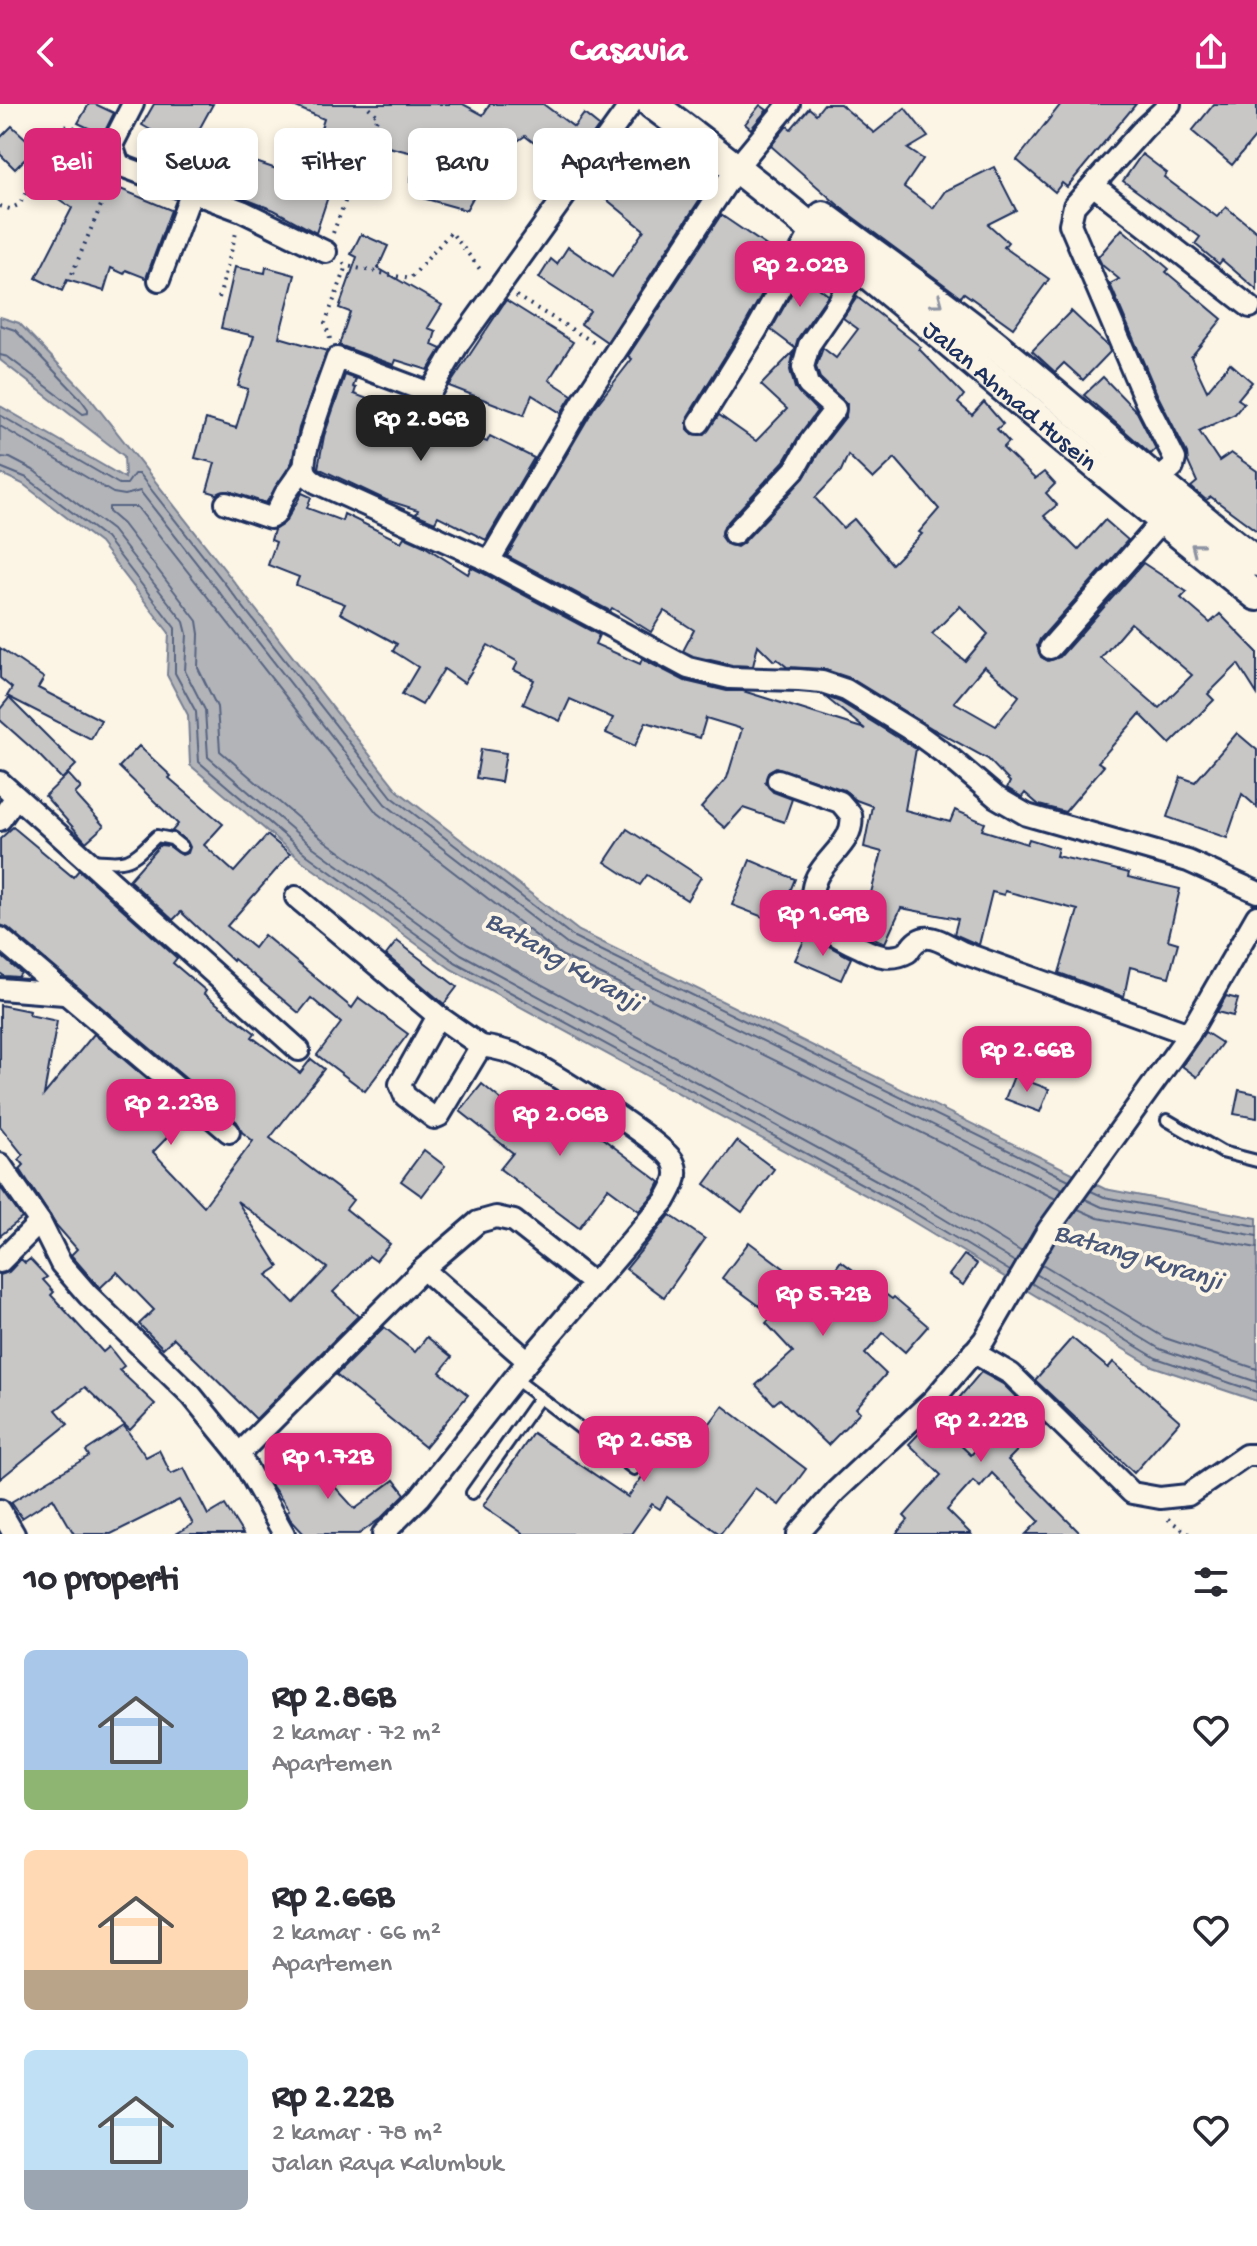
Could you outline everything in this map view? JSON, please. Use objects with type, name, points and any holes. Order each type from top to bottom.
[{"type":"main road","name":"Jalan Ahmad Husein","points":[[652,104],[741,162],[987,339],[1158,480],[1190,511],[1257,562]]},
{"type":"main road","name":"Jalan Ahmad Husein","points":[[674,104],[857,268],[1257,596]]},
{"type":"street","points":[[121,128],[133,104]]},
{"type":"street","points":[[631,104],[459,343],[430,393],[337,358],[305,456],[304,467],[309,478],[489,561],[688,668],[730,678],[822,682],[846,690],[916,733],[996,797],[1027,815],[1188,861],[1257,892]]},
{"type":"street","points":[[489,561],[552,450],[613,355],[741,162],[789,104]]},
{"type":"street","points":[[1158,480],[1173,467],[1175,459],[1145,400],[1070,224],[1074,206],[1145,127],[1170,104]]},
{"type":"street","points":[[1093,185],[1250,307]]},
{"type":"street","points":[[159,280],[189,200]]},
{"type":"street","points":[[209,200],[242,211],[326,252]]},
{"type":"street","points":[[699,423],[756,331],[813,229]]},
{"type":"street","points":[[734,534],[795,469],[811,440],[835,409],[808,385],[803,367],[809,345],[857,268]]},
{"type":"street","points":[[226,503],[270,518],[275,515],[304,467]]},
{"type":"street","points":[[1050,648],[1162,521]]},
{"type":"street","points":[[778,780],[840,802],[851,815],[850,828],[841,845],[810,888],[815,913],[832,935],[876,956],[894,957],[908,952],[915,940],[923,937],[933,939],[1189,1034]]},
{"type":"street","points":[[0,782],[299,1050]]},
{"type":"street","points":[[0,820],[16,797]]},
{"type":"street","points":[[296,897],[438,1016],[481,1046],[522,1057],[658,1145],[673,1161],[677,1178],[665,1201],[528,1361],[420,1497],[383,1534]]},
{"type":"street","points":[[798,1534],[836,1491],[934,1399],[978,1346],[1048,1230],[1189,1034],[1257,916]]},
{"type":"street","points":[[0,938],[229,1132]]},
{"type":"street","points":[[0,989],[64,994]]},
{"type":"street","points":[[438,1016],[400,1084],[405,1096],[434,1118],[439,1116],[481,1046]]},
{"type":"street","points":[[0,1164],[40,1222],[61,1264],[192,1396],[239,1454],[284,1534]]},
{"type":"street","points":[[239,1454],[423,1269],[478,1222],[496,1217],[514,1221],[594,1284]]},
{"type":"street","points":[[0,1262],[40,1222]]},
{"type":"street","points":[[423,1269],[528,1361]]},
{"type":"street","points":[[978,1346],[1011,1374],[1132,1493],[1160,1498],[1188,1495],[1246,1455],[1257,1455]]},
{"type":"street","points":[[0,1510],[12,1533]]},
{"type":"lane","points":[[85,859],[126,862],[157,836],[172,839],[182,847]]},
{"type":"lane","points":[[1167,1120],[1222,1152],[1257,1161]]},
{"type":"lane","points":[[514,1378],[634,1469]]},
{"type":"lane","points":[[472,1493],[540,1397]]},
{"type":"path","points":[[365,104],[378,116],[326,252],[347,266],[410,279],[451,232],[489,279],[613,355]]},
{"type":"path","points":[[0,206],[10,209],[20,204],[24,196]]},
{"type":"path","points":[[72,274],[104,200]]},
{"type":"path","points":[[219,298],[242,211]]},
{"type":"path","points":[[337,358],[325,323],[347,266]]},
{"type":"water","name":"Batang Kuranji","points":[[0,317],[19,323],[86,393],[398,791],[579,931],[1105,1189],[1257,1218],[1257,1401],[1152,1366],[902,1215],[451,969],[302,861],[190,765],[188,715],[167,675],[169,633],[100,543],[23,484],[0,473],[0,406],[125,478],[124,456],[0,360]]},
{"type":"building","points":[[89,104],[114,113],[106,128],[88,128],[78,123]]},
{"type":"building","points":[[154,104],[213,104],[200,128],[147,128],[142,125]]},
{"type":"building","points":[[289,104],[463,104],[483,115],[490,104],[543,104],[574,127],[584,114],[599,126],[598,128],[533,128],[533,142],[525,136],[517,141],[517,128],[408,128],[408,152],[392,148],[392,128],[321,128],[324,119]]},
{"type":"building","points":[[824,104],[840,104],[874,133],[905,108],[928,137],[908,149],[923,159],[904,187],[933,208],[945,191],[994,167],[1016,210],[988,224],[1008,242],[1004,247],[1049,279],[1013,328],[964,293],[961,297],[846,212],[771,146],[787,126],[791,129],[809,108],[816,114]]},
{"type":"building","points":[[1061,104],[1136,104],[1067,187],[1062,183],[1055,192],[1017,160]]},
{"type":"building","points":[[1214,104],[1257,104],[1257,135],[1232,165],[1192,131]]},
{"type":"building","points":[[760,105],[767,110],[751,129],[745,124]]},
{"type":"building","points":[[12,126],[24,137],[24,160],[15,169],[0,154],[0,138]]},
{"type":"building","points":[[1142,154],[1167,173],[1164,177],[1217,217],[1226,207],[1257,232],[1257,290],[1222,260],[1219,264],[1195,244],[1200,237],[1123,181]]},
{"type":"building","points":[[258,163],[274,168],[274,200],[327,200],[316,233],[274,210],[248,200],[258,200]]},
{"type":"building","points":[[121,189],[137,196],[137,200],[147,200],[171,210],[146,278],[111,268],[104,291],[67,280],[62,291],[36,278],[72,208],[60,200],[121,200]]},
{"type":"building","points":[[430,200],[472,200],[466,210]]},
{"type":"building","points":[[607,200],[699,200],[607,342],[581,324],[590,311],[539,278],[551,259],[557,264],[568,247],[612,277],[644,230]]},
{"type":"building","points":[[721,215],[783,257],[688,416],[687,428],[693,434],[704,435],[719,415],[756,441],[787,409],[761,385],[794,351],[790,370],[795,388],[817,411],[784,461],[724,526],[721,537],[726,544],[737,547],[743,543],[804,478],[822,447],[846,416],[847,404],[820,378],[816,367],[823,348],[836,358],[858,329],[843,318],[857,297],[921,347],[919,349],[964,395],[958,403],[972,415],[984,402],[1003,424],[997,429],[1009,442],[1003,448],[1035,479],[1044,472],[1055,484],[1046,493],[1057,505],[1044,516],[1078,550],[1105,520],[1128,540],[1040,639],[1037,646],[1041,657],[1048,661],[1060,657],[1143,563],[1187,592],[1181,598],[1210,623],[1220,614],[1257,652],[1257,694],[1238,664],[1208,694],[1214,700],[1170,744],[1140,714],[1098,762],[1104,766],[1065,812],[1039,805],[1025,793],[1022,797],[1007,788],[1010,782],[988,759],[850,678],[823,669],[787,667],[777,659],[774,661],[758,645],[753,666],[732,665],[683,651],[694,630],[664,611],[651,632],[612,608],[610,611],[507,556],[594,408],[632,359],[628,356]],"holes":[[[848,455],[873,479],[895,458],[939,509],[919,532],[922,534],[892,564],[854,519],[843,528],[815,498],[841,471]],[[960,606],[988,634],[965,661],[932,634]],[[1131,623],[1192,675],[1159,708],[1101,658]],[[984,666],[1019,696],[996,726],[954,702]]]},
{"type":"building","points":[[1122,229],[1169,269],[1166,272],[1222,319],[1191,357],[1207,391],[1230,363],[1252,382],[1238,399],[1244,403],[1235,414],[1199,431],[1219,461],[1231,453],[1257,471],[1257,531],[1211,497],[1206,500],[1191,487],[1197,482],[1187,453],[1157,394],[1110,284],[1119,279],[1102,265],[1098,257]]},
{"type":"building","points":[[361,234],[388,246],[378,268],[442,305],[428,328],[436,331],[432,345],[441,349],[428,370],[396,360],[394,365],[339,345],[350,312],[339,308],[357,257],[351,254]]},
{"type":"building","points":[[235,267],[265,273],[266,267],[295,275],[279,337],[327,351],[299,428],[292,462],[266,503],[229,491],[217,494],[207,491],[215,463],[195,458],[206,419],[236,428],[248,389],[238,386],[254,336],[221,328]]},
{"type":"building","points":[[804,271],[822,284],[819,288],[828,295],[798,338],[795,348],[771,330]]},
{"type":"building","points":[[506,300],[573,342],[549,380],[572,395],[561,413],[532,395],[524,415],[449,386]]},
{"type":"building","points":[[1071,311],[1108,346],[1110,352],[1083,380],[1064,363],[1055,372],[1032,351]]},
{"type":"building","points":[[345,375],[356,379],[354,394],[384,405],[382,409],[421,423],[424,415],[430,417],[434,407],[453,417],[449,427],[487,442],[490,436],[534,458],[486,540],[438,516],[435,522],[416,514],[418,510],[386,500],[318,468],[324,436]]},
{"type":"building","points":[[1103,377],[1137,412],[1156,449],[1151,454],[1084,395]]},
{"type":"building","points":[[302,493],[311,497],[307,508],[342,521],[344,514],[401,542],[404,537],[468,574],[471,567],[599,635],[595,644],[640,664],[642,659],[685,681],[727,691],[743,691],[865,729],[824,696],[840,702],[916,749],[905,810],[950,822],[955,810],[985,823],[982,830],[1027,844],[1029,839],[1058,848],[1056,856],[1180,889],[1168,940],[1178,943],[1169,977],[1130,967],[1124,997],[1059,973],[1078,910],[1005,891],[1004,895],[992,892],[979,945],[954,934],[958,919],[901,908],[885,943],[852,929],[860,913],[865,915],[882,852],[864,847],[872,806],[856,800],[844,790],[776,767],[769,771],[765,782],[773,792],[792,799],[784,822],[743,808],[725,828],[701,808],[727,778],[742,729],[706,718],[700,738],[646,722],[635,746],[606,733],[613,718],[570,699],[560,721],[523,704],[534,680],[514,670],[518,662],[488,645],[464,683],[444,669],[422,705],[402,694],[418,667],[393,651],[397,644],[340,613],[345,604],[296,585],[299,577],[268,565],[276,542],[271,540],[274,530],[286,521]]},
{"type":"building","points":[[0,648],[44,678],[38,688],[101,720],[91,739],[7,696],[12,688],[0,678]]},
{"type":"building","points":[[9,698],[76,765],[62,779],[0,720],[0,709]]},
{"type":"building","points":[[1237,733],[1257,750],[1257,807],[1242,794],[1227,838],[1167,817],[1181,777],[1195,782]]},
{"type":"building","points":[[139,746],[171,776],[169,778],[223,824],[204,845],[234,872],[267,835],[290,854],[227,926],[254,948],[264,935],[352,1008],[359,998],[408,1034],[365,1091],[317,1055],[341,1023],[311,998],[299,1013],[233,961],[181,912],[173,920],[129,880],[160,845],[169,846],[182,855],[188,853],[190,847],[187,841],[172,831],[178,824],[119,767]]},
{"type":"building","points":[[481,749],[506,753],[501,782],[476,778]]},
{"type":"building","points":[[68,774],[81,788],[75,794],[104,826],[86,842],[45,796]]},
{"type":"building","points":[[13,827],[73,877],[79,870],[177,958],[173,963],[206,991],[204,994],[255,1033],[252,1037],[300,1073],[311,1059],[324,1069],[270,1138],[353,1200],[346,1209],[390,1244],[376,1261],[369,1256],[333,1292],[358,1316],[256,1419],[174,1338],[163,1348],[139,1324],[154,1310],[117,1272],[100,1288],[90,1277],[71,1255],[77,1249],[56,1225],[20,1169],[24,1165],[19,1159],[23,1155],[0,1126],[0,1005],[57,1021],[44,1095],[94,1034],[189,1115],[153,1152],[204,1206],[253,1141],[242,1132],[237,1122],[8,928],[0,925],[0,839]],"holes":[[[237,1201],[327,1268],[294,1303],[267,1275],[279,1267]]]},
{"type":"building","points":[[627,829],[701,877],[687,900],[647,875],[640,885],[605,862]]},
{"type":"building","points":[[750,860],[795,879],[784,906],[774,902],[768,919],[732,905]]},
{"type":"building","points":[[807,934],[851,958],[841,980],[795,960]]},
{"type":"building","points":[[397,941],[457,987],[444,1004],[386,955]]},
{"type":"building","points":[[0,955],[21,973],[18,977],[0,973]]},
{"type":"building","points":[[1226,996],[1238,999],[1233,1016],[1217,1012]]},
{"type":"building","points":[[1205,1032],[1222,1043],[1197,1077],[1182,1066]]},
{"type":"building","points":[[1014,1076],[1049,1089],[1040,1112],[1005,1099]]},
{"type":"building","points":[[482,1084],[533,1126],[552,1100],[660,1182],[654,1194],[639,1211],[608,1188],[579,1228],[500,1169],[513,1153],[460,1111]]},
{"type":"building","points":[[1239,1090],[1257,1094],[1257,1118],[1234,1114]]},
{"type":"building","points":[[737,1141],[774,1169],[742,1212],[705,1184]]},
{"type":"building","points":[[424,1150],[445,1166],[422,1196],[401,1181]]},
{"type":"building","points":[[0,1187],[22,1218],[0,1236]]},
{"type":"building","points":[[670,1215],[705,1239],[664,1297],[626,1269]]},
{"type":"building","points":[[749,1242],[817,1293],[841,1261],[892,1299],[894,1297],[928,1326],[905,1352],[883,1333],[865,1354],[886,1374],[856,1408],[860,1412],[828,1445],[780,1399],[774,1404],[756,1385],[793,1352],[766,1323],[773,1316],[722,1278]]},
{"type":"building","points":[[964,1255],[977,1264],[963,1285],[949,1275]]},
{"type":"building","points":[[21,1259],[25,1263],[30,1259],[47,1277],[43,1280],[54,1292],[51,1295],[103,1352],[109,1347],[124,1366],[119,1370],[155,1404],[130,1430],[85,1387],[56,1410],[68,1424],[0,1479],[0,1275],[9,1272]]},
{"type":"building","points":[[384,1327],[415,1352],[427,1337],[452,1357],[440,1372],[468,1395],[425,1447],[336,1375]]},
{"type":"building","points":[[1072,1338],[1108,1368],[1113,1362],[1180,1421],[1134,1473],[1035,1380]]},
{"type":"building","points":[[981,1372],[1003,1384],[1043,1424],[1008,1460],[1081,1534],[1026,1534],[1039,1521],[992,1473],[980,1487],[973,1481],[947,1510],[971,1534],[896,1534],[908,1520],[904,1516],[941,1475],[909,1444],[933,1419],[971,1455],[994,1429],[959,1398]]},
{"type":"building","points":[[723,1406],[806,1469],[779,1505],[755,1488],[720,1534],[667,1497],[660,1509],[652,1504],[631,1534],[524,1534],[483,1506],[533,1433],[628,1497],[662,1448],[681,1461]]},
{"type":"building","points":[[124,1426],[146,1457],[159,1450],[171,1474],[184,1468],[208,1515],[225,1505],[243,1534],[176,1534],[193,1524],[179,1500],[111,1534],[74,1534],[53,1498],[22,1518],[11,1502],[89,1456],[86,1451]]},
{"type":"building","points":[[311,1455],[328,1473],[325,1476],[355,1509],[394,1480],[405,1494],[359,1534],[304,1534],[290,1519],[289,1510],[270,1483],[299,1456],[304,1461]]}]
